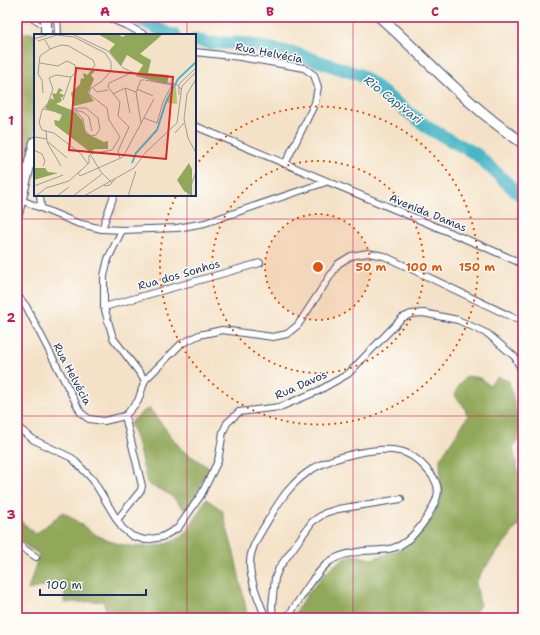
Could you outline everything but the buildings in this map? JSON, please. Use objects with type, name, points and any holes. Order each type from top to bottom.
[{"type":"main road","points":[[380,17],[406,40],[450,84],[509,134],[523,143]]},
{"type":"main road","points":[[17,214],[34,147]]},
{"type":"street","points":[[57,17],[58,34]]},
{"type":"street","points":[[107,17],[143,34]]},
{"type":"street","name":"Rua Helvécia","points":[[196,52],[240,57],[304,68],[314,75],[318,88],[315,103],[286,164]]},
{"type":"street","name":"Avenida Damas","points":[[196,126],[523,264]]},
{"type":"street","points":[[21,200],[77,223],[102,228],[122,230],[177,228],[205,223],[326,182]]},
{"type":"street","points":[[40,196],[41,208]]},
{"type":"street","points":[[102,228],[114,196]]},
{"type":"street","points":[[122,230],[108,259],[104,276],[104,307],[113,338],[145,380]]},
{"type":"street","points":[[117,520],[141,490],[142,486],[125,416],[138,401],[145,380],[181,344],[199,335],[222,330],[273,337],[287,334],[298,325],[338,264],[350,256],[368,254],[384,256],[516,319],[523,319]]},
{"type":"street","name":"Rua dos Sonhos","points":[[104,307],[260,263]]},
{"type":"street","name":"Rua Helvécia","points":[[17,295],[26,306],[81,413],[89,419],[104,421],[125,416]]},
{"type":"street","name":"Rua Davos","points":[[17,427],[34,440],[72,458],[93,480],[122,528],[132,536],[145,540],[162,537],[178,528],[201,495],[218,461],[223,432],[227,423],[239,412],[280,407],[318,390],[348,374],[402,318],[411,314],[423,313],[458,320],[488,334],[515,357],[523,373]]},
{"type":"street","points":[[266,618],[257,595],[250,568],[250,558],[253,548],[267,523],[291,485],[314,468],[351,454],[381,450],[398,451],[412,456],[425,467],[436,479],[438,489],[436,500],[421,526],[411,537],[406,542],[393,548],[348,553],[329,562],[319,573],[289,616],[285,618]]},
{"type":"street","points":[[273,618],[272,606],[275,578],[279,568],[312,522],[325,513],[338,509],[401,498]]},
{"type":"street","points":[[17,544],[36,557]]},
{"type":"lane","points":[[28,17],[46,26]]},
{"type":"green space","points":[[17,32],[38,34],[34,34],[34,134],[17,227]]},
{"type":"green space","points":[[467,376],[480,378],[489,385],[498,377],[509,381],[520,427],[519,438],[513,448],[518,470],[523,479],[523,519],[481,573],[476,583],[480,605],[472,618],[287,618],[296,612],[306,596],[322,577],[342,560],[353,555],[372,559],[405,548],[419,535],[434,514],[441,498],[440,459],[468,416],[463,405],[454,395],[459,385]]},
{"type":"green space","points":[[150,409],[182,450],[209,468],[187,511],[167,493],[147,483],[137,441],[130,423],[144,411]]},
{"type":"green space","points":[[206,499],[222,510],[235,557],[248,618],[110,618],[103,601],[64,603],[66,581],[28,590],[39,554],[17,540],[17,518],[36,534],[63,512],[94,534],[104,539],[124,545],[160,545],[171,542],[188,530]]},
{"type":"waterway","name":"Rio Capivari","points":[[135,17],[169,34]]},
{"type":"waterway","name":"Rio Capivari","points":[[196,40],[209,43],[239,43],[297,54],[360,75],[430,129],[476,154],[523,198]]}]
